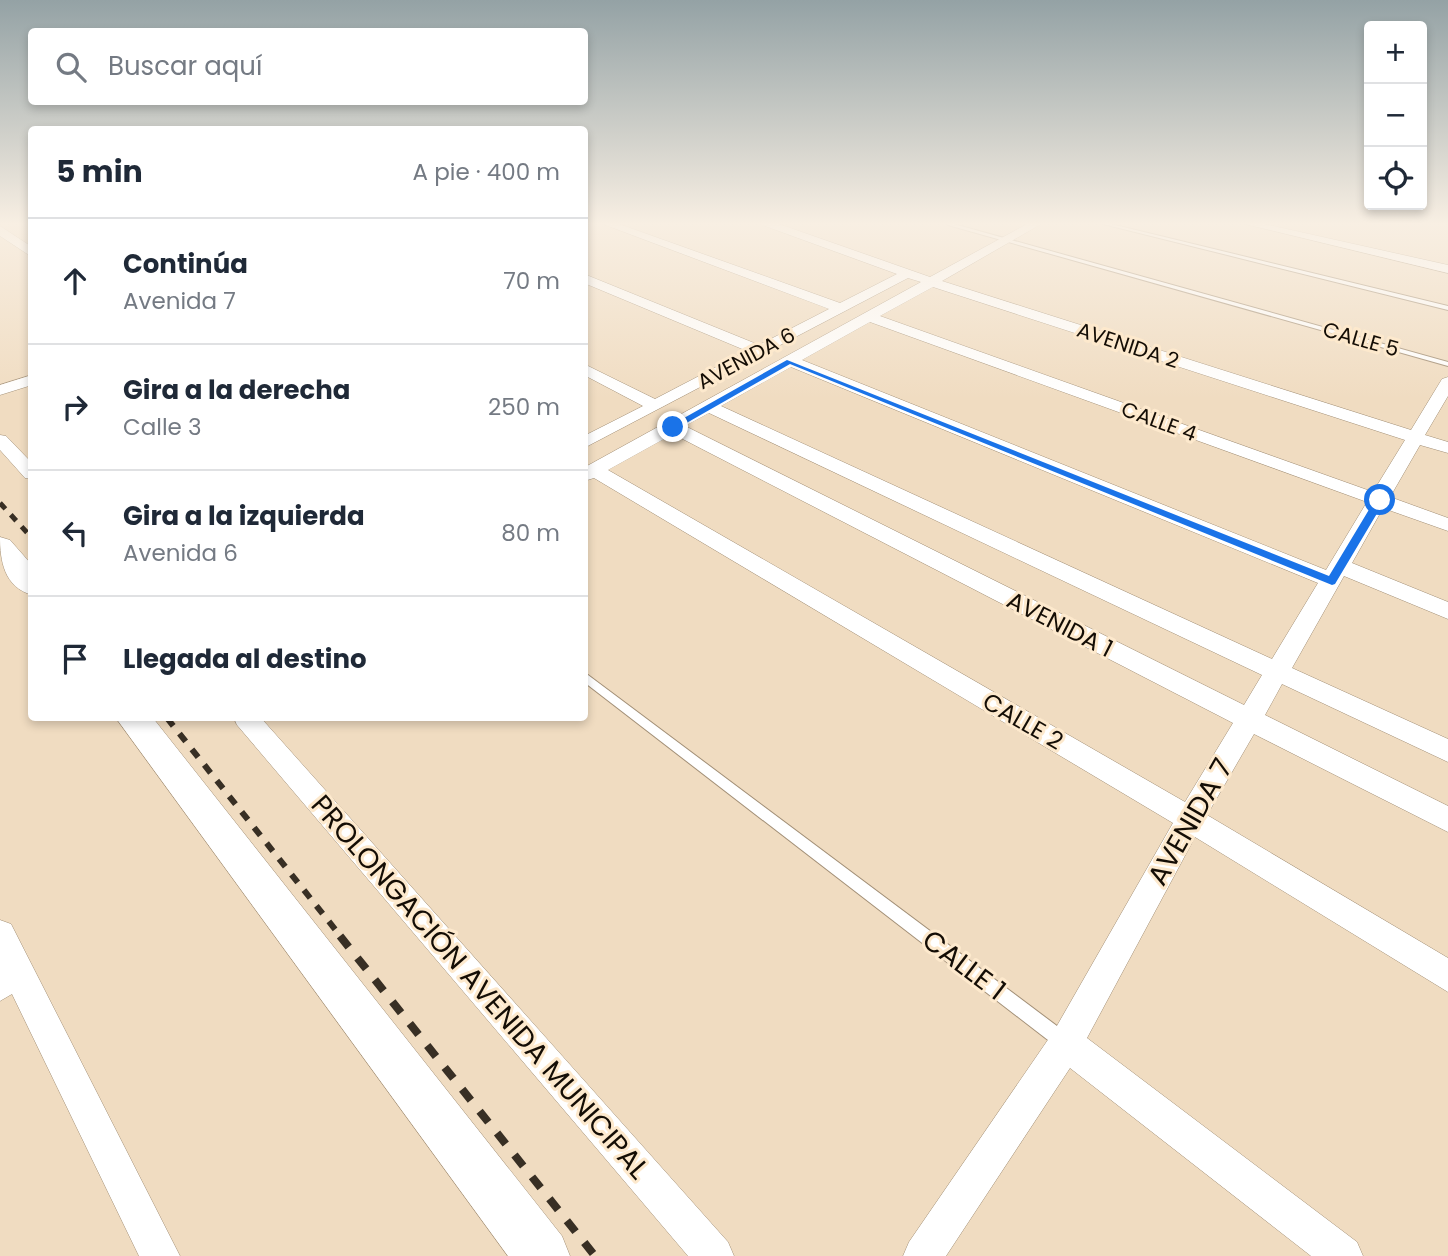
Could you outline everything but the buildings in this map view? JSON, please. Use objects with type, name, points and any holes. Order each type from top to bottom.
[{"type":"main road","points":[[0,547],[28,580]]},
{"type":"main road","points":[[135,721],[542,1256]]},
{"type":"street","points":[[595,283],[758,351]]},
{"type":"street","points":[[770,283],[840,308]]},
{"type":"street","name":"AVENIDA 6","points":[[588,441],[889,283]]},
{"type":"street","name":"AVENIDA 6","points":[[589,473],[931,283]]},
{"type":"street","name":"AVENIDA 2","points":[[934,283],[1448,448]]},
{"type":"street","name":"CALLE 4","points":[[869,317],[1448,525]]},
{"type":"street","points":[[790,361],[1336,574],[1448,611]]},
{"type":"street","points":[[588,371],[656,406]]},
{"type":"street","points":[[0,390],[28,381]]},
{"type":"street","name":"AVENIDA 7","points":[[923,1256],[1066,1042],[1190,819],[1448,382]]},
{"type":"street","name":"AVENIDA 1","points":[[709,407],[1448,751]]},
{"type":"street","name":"AVENIDA 1","points":[[673,427],[1448,820]]},
{"type":"street","points":[[0,440],[28,470]]},
{"type":"street","name":"CALLE 2","points":[[589,473],[1190,819],[1448,976]]},
{"type":"street","name":"PROLONGACIÓN AVENIDA MUNICIPAL","points":[[249,721],[715,1256]]},
{"type":"street","points":[[3,958],[160,1256]]},
{"type":"street","name":"CALLE 1","points":[[1066,1042],[1343,1256]]},
{"type":"lane","name":"CALLE 5","points":[[1159,283],[1448,363]]},
{"type":"lane","points":[[1344,283],[1448,308]]},
{"type":"lane","name":"CALLE 1","points":[[588,679],[1066,1042]]},
{"type":"railway","points":[[0,503],[28,534]]},
{"type":"railway","points":[[169,721],[342,938]]},
{"type":"railway","points":[[340,936],[595,1256]]},
{"type":"route","points":[[673,427],[790,361],[1332,581],[1380,500]]}]
